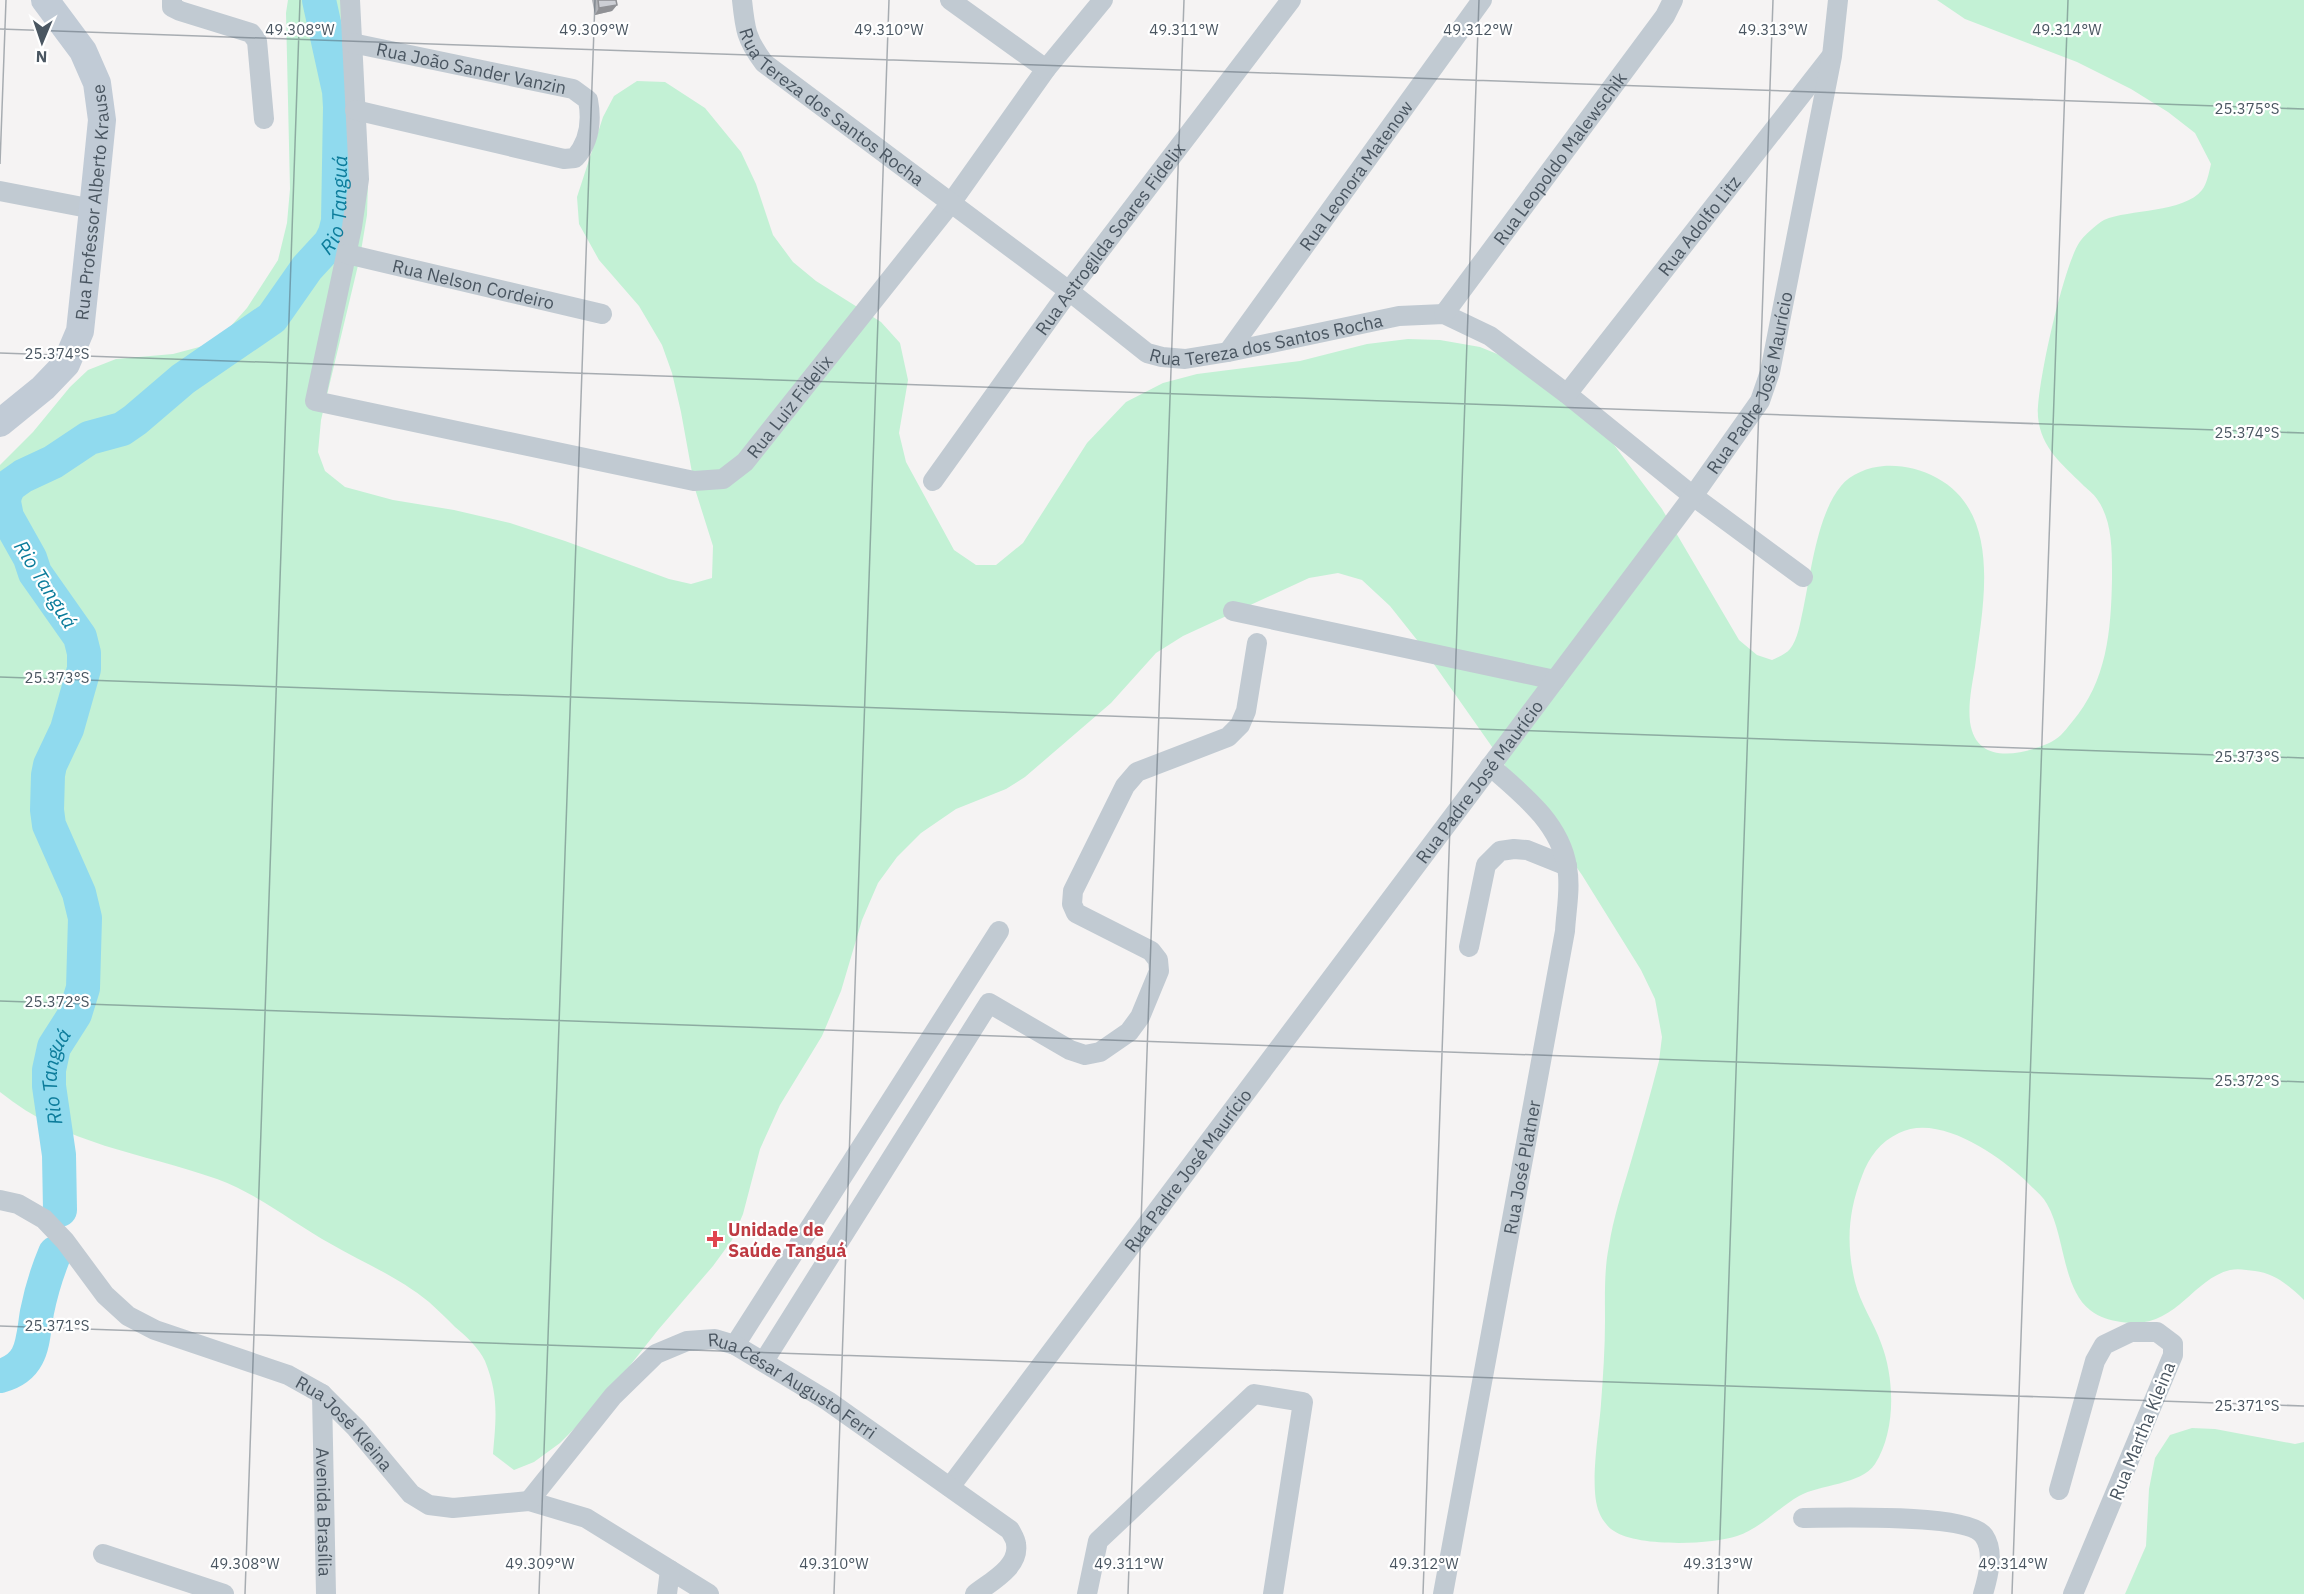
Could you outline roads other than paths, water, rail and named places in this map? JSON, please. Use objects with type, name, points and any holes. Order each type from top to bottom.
[{"type":"street","name":"Rua Professor Alberto Krause","points":[[0,423],[44,388],[66,364],[80,331],[93,209],[102,120],[97,84],[83,51],[45,0]]},
{"type":"street","points":[[172,0],[172,7],[180,12],[251,33],[257,41],[264,118]]},
{"type":"street","points":[[346,254],[358,179],[350,0]]},
{"type":"street","name":"Rua Tereza dos Santos Rocha","points":[[742,0],[750,45],[764,63],[1069,291],[1147,353],[1162,357],[1185,358],[1228,352],[1399,316],[1444,314],[1490,336],[1567,394],[1694,496],[1803,577]]},
{"type":"street","points":[[950,0],[1046,69]]},
{"type":"street","name":"Rua Luiz Fidelix","points":[[346,254],[315,401],[694,482],[723,479],[745,462],[951,203],[1046,69],[1103,0]]},
{"type":"street","name":"Rua Astrogilda Soares Fidelix","points":[[933,481],[1069,291],[1291,0]]},
{"type":"street","name":"Rua Leonora Matenow","points":[[1228,352],[1482,0]]},
{"type":"street","name":"Rua Leopoldo Malewschik","points":[[1444,314],[1665,16],[1673,0]]},
{"type":"street","name":"Rua Padre José Maurício","points":[[950,1487],[1694,496],[1760,401],[1770,372],[1832,56],[1838,0]]},
{"type":"street","name":"Rua João Sander Vanzin","points":[[352,43],[573,89],[588,100],[591,116],[584,147],[575,158],[564,159],[355,110]]},
{"type":"street","name":"Rua Adolfo Litz","points":[[1567,394],[1832,56]]},
{"type":"street","points":[[0,191],[93,209]]},
{"type":"street","name":"Rua Nelson Cordeiro","points":[[346,254],[602,314]]},
{"type":"street","points":[[1233,610],[1555,680]]},
{"type":"street","points":[[764,1361],[989,1003],[1070,1050],[1085,1055],[1100,1052],[1129,1032],[1140,1017],[1159,971],[1158,960],[1151,951],[1076,913],[1072,904],[1073,891],[1125,786],[1137,772],[1228,737],[1240,725],[1246,711],[1257,643]]},
{"type":"street","name":"Rua José Platner","points":[[1443,1594],[1564,931],[1569,885],[1567,866],[1551,828],[1534,805],[1491,766]]},
{"type":"street","points":[[1469,946],[1486,865],[1500,851],[1527,850],[1567,866]]},
{"type":"street","points":[[735,1345],[999,931]]},
{"type":"street","name":"Rua José Kleina","points":[[0,1200],[18,1204],[44,1219],[65,1241],[105,1295],[128,1316],[156,1330],[288,1375],[322,1394],[356,1428],[411,1494],[429,1505],[453,1508],[529,1501],[586,1518],[709,1594]]},
{"type":"street","name":"Rua Martha Kleina","points":[[2059,1490],[2095,1361],[2104,1345],[2131,1332],[2157,1332],[2174,1344],[2173,1355],[2073,1594]]},
{"type":"street","name":"Rua César Augusto Ferri","points":[[529,1501],[613,1396],[656,1354],[687,1341],[715,1339],[735,1345],[828,1401],[1010,1530],[1016,1544],[1014,1558],[1007,1569],[975,1594]]},
{"type":"street","name":"Avenida Brasília","points":[[322,1394],[326,1594]]},
{"type":"street","points":[[1087,1594],[1098,1541],[1254,1394],[1303,1402],[1273,1594]]},
{"type":"street","points":[[1803,1518],[1916,1519],[1968,1527],[1983,1534],[1991,1547],[1983,1594]]},
{"type":"street","points":[[104,1554],[182,1587],[224,1594]]},
{"type":"street","points":[[667,1594],[670,1570]]},
{"type":"waterway","name":"Rio Tanguá","points":[[60,1210],[59,1155],[49,1086],[49,1070],[54,1047],[75,1014],[83,988],[85,918],[79,893],[49,825],[48,775],[50,765],[67,729],[84,669],[84,653],[80,637],[35,573],[30,558],[7,517],[5,495],[9,486],[23,476],[53,462],[89,438],[122,429],[183,379],[272,318],[307,268],[330,243],[338,221],[340,107],[339,91],[319,0]]},
{"type":"waterway","name":"Rio Tanguá","points":[[0,1376],[19,1366],[29,1352],[40,1297],[55,1253]]},
{"type":"place","name":"Unidade de Saúde Tanguá","points":[[715,1239]]}]
